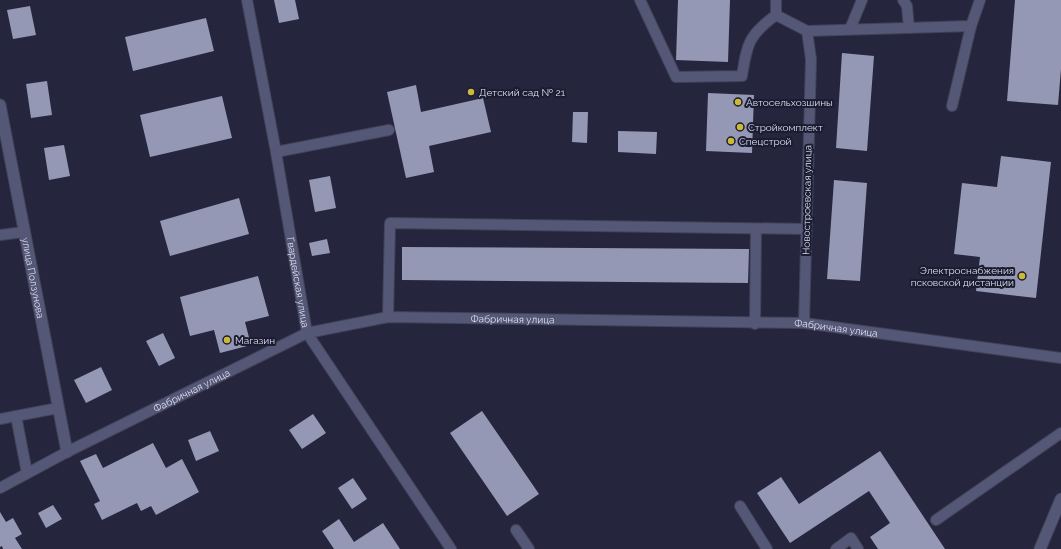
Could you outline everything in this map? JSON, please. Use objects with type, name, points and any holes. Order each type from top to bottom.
[{"type":"street","name":"улица Ползунова","points":[[0,105],[67,452]]},
{"type":"street","points":[[1040,549],[1061,499]]},
{"type":"lane","name":"Гвардейская улица","points":[[247,0],[276,152],[307,334],[451,549]]},
{"type":"lane","points":[[640,0],[676,78],[742,76],[746,49],[753,36],[757,29],[776,15]]},
{"type":"lane","points":[[776,0],[776,15]]},
{"type":"lane","points":[[850,29],[862,0]]},
{"type":"lane","points":[[903,0],[907,6],[909,28]]},
{"type":"lane","points":[[952,106],[971,26],[980,0]]},
{"type":"lane","points":[[776,15],[807,31],[971,26]]},
{"type":"lane","name":"Новостроевская улица","points":[[804,324],[811,59],[807,31]]},
{"type":"lane","points":[[276,152],[389,130]]},
{"type":"lane","points":[[388,318],[390,223],[806,229]]},
{"type":"lane","points":[[755,324],[756,229]]},
{"type":"lane","points":[[0,235],[24,232]]},
{"type":"lane","name":"Фабричная улица","points":[[0,488],[67,452],[307,334],[388,318],[804,324],[1061,358]]},
{"type":"lane","points":[[0,419],[58,408]]},
{"type":"lane","points":[[16,416],[28,473]]},
{"type":"lane","points":[[936,520],[1061,433]]},
{"type":"lane","points":[[740,506],[768,549]]},
{"type":"lane","points":[[516,530],[529,549]]},
{"type":"lane","points":[[836,549],[851,538],[858,549]]},
{"type":"building","points":[[274,0],[295,0],[299,19],[279,23]]},
{"type":"building","points":[[678,0],[730,0],[728,62],[676,60]]},
{"type":"building","points":[[1015,0],[1061,0],[1061,69],[1058,105],[1007,101]]},
{"type":"building","points":[[30,6],[36,35],[13,39],[7,10]]},
{"type":"building","points":[[206,18],[214,51],[133,71],[125,37]]},
{"type":"building","points":[[842,53],[874,56],[867,151],[836,148]]},
{"type":"building","points":[[47,81],[52,115],[31,118],[26,84]]},
{"type":"building","points":[[416,85],[421,112],[483,98],[491,132],[429,146],[434,172],[406,178],[387,92]]},
{"type":"building","points":[[708,93],[754,95],[752,153],[706,151]]},
{"type":"building","points":[[222,96],[232,138],[150,157],[140,115]]},
{"type":"building","points":[[573,112],[588,112],[587,143],[572,142]]},
{"type":"building","points":[[618,131],[657,132],[656,154],[618,152]]},
{"type":"building","points":[[64,145],[70,176],[49,180],[44,148]]},
{"type":"building","points":[[1001,156],[1051,162],[1036,298],[976,291],[980,257],[954,254],[962,183],[997,187]]},
{"type":"building","points":[[330,176],[336,208],[315,212],[309,180]]},
{"type":"building","points":[[834,180],[867,183],[860,281],[827,279]]},
{"type":"building","points":[[239,198],[249,234],[170,256],[160,221]]},
{"type":"building","points":[[327,239],[330,253],[312,256],[309,243]]},
{"type":"building","points":[[402,247],[749,249],[748,283],[402,280]]},
{"type":"building","points":[[258,276],[269,316],[245,322],[251,345],[220,353],[214,330],[190,336],[180,297]]},
{"type":"building","points":[[163,333],[175,358],[159,366],[146,341]]},
{"type":"building","points":[[101,367],[112,390],[86,403],[74,380]]},
{"type":"building","points":[[482,411],[539,494],[507,516],[450,433]]},
{"type":"building","points":[[313,414],[326,433],[302,449],[289,430]]},
{"type":"building","points":[[210,431],[219,451],[196,461],[188,440]]},
{"type":"building","points":[[153,443],[166,468],[182,459],[199,492],[156,515],[151,506],[141,511],[137,503],[102,520],[94,504],[100,501],[80,461],[96,454],[103,468]]},
{"type":"building","points":[[880,451],[945,549],[878,549],[870,537],[890,523],[869,491],[790,543],[757,493],[781,477],[799,504]]},
{"type":"building","points":[[353,478],[367,499],[352,509],[338,488]]},
{"type":"building","points":[[53,505],[62,519],[46,528],[38,513]]},
{"type":"building","points":[[0,512],[6,522],[13,518],[22,534],[15,538],[22,549],[3,549],[2,546],[0,547]]},
{"type":"building","points":[[339,519],[354,542],[383,523],[400,549],[334,549],[322,531]]},
{"type":"place","name":"Детский сад № 21","points":[[471,92]]},
{"type":"place","name":"Автосельхозшины","points":[[738,102]]},
{"type":"place","name":"Стройкомплект","points":[[740,127]]},
{"type":"place","name":"Спецстрой","points":[[731,141]]},
{"type":"place","name":"Электроснабжения псковской дистанции","points":[[1022,276]]},
{"type":"place","name":"Магазин","points":[[227,340]]}]
